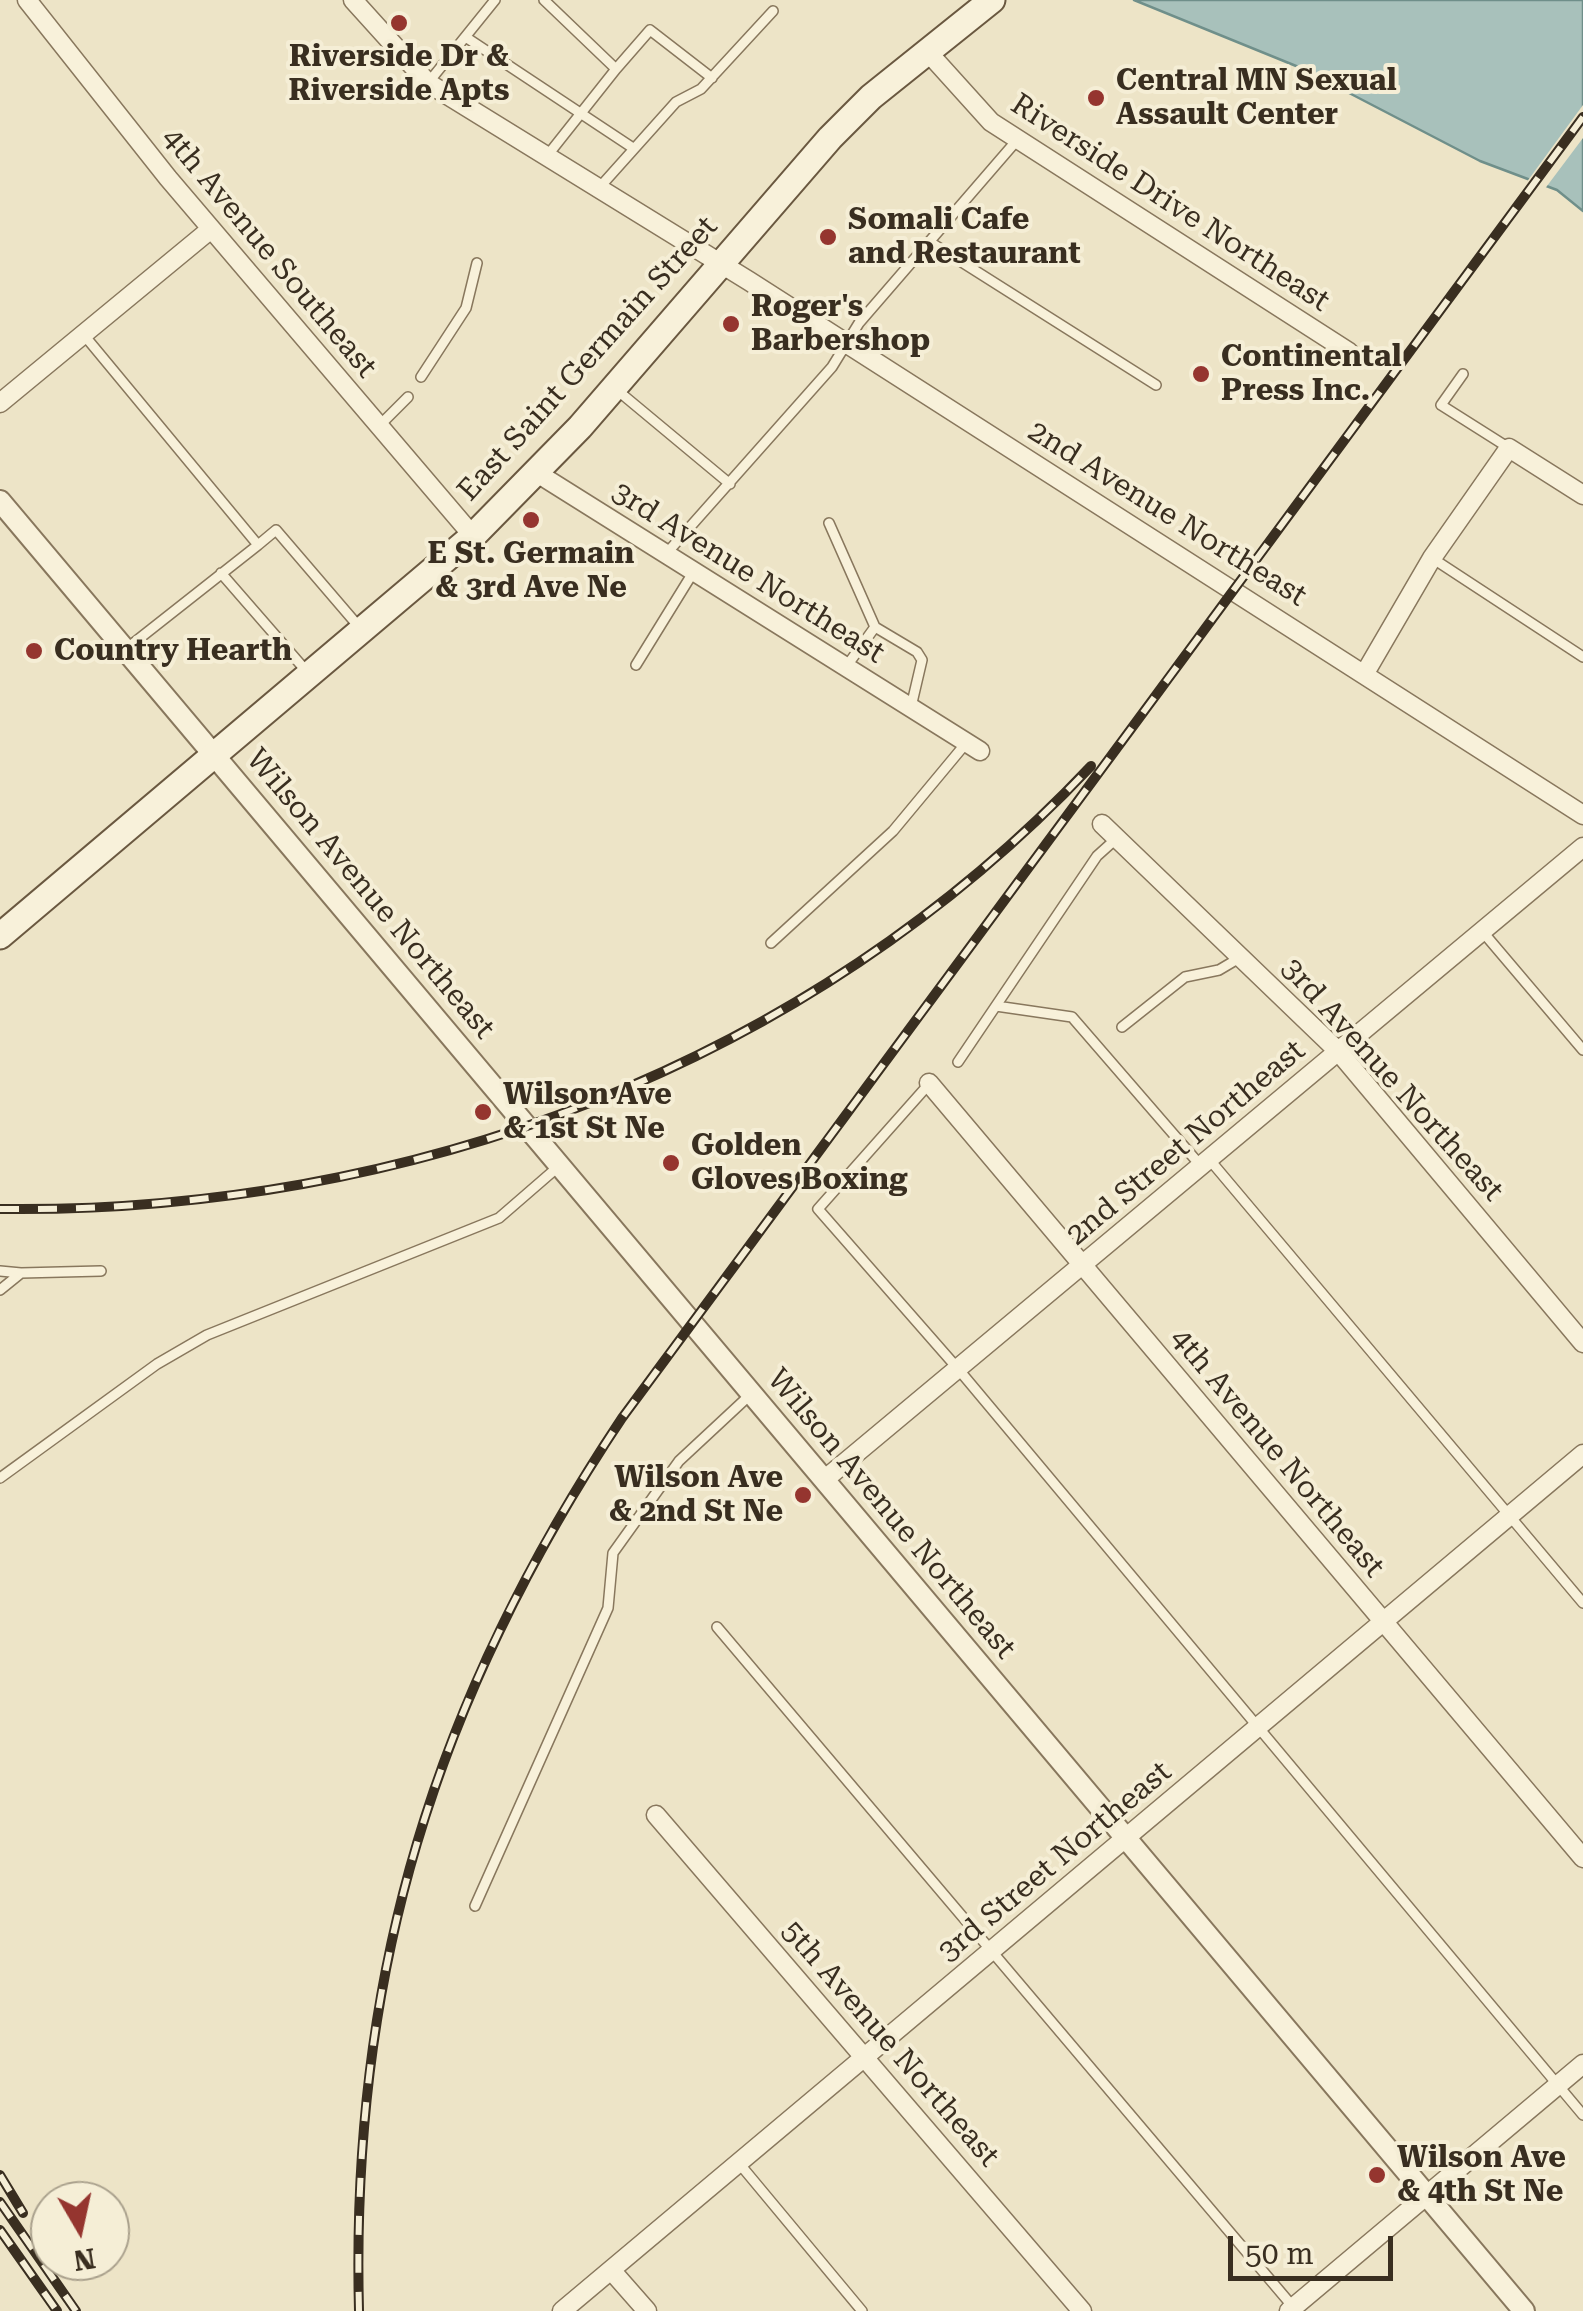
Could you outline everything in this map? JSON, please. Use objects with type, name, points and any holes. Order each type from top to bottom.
[{"type":"main road","name":"East Saint Germain Street","points":[[0,936],[473,536],[537,473],[830,138],[926,50],[988,3]]},
{"type":"street","name":"4th Avenue Southeast","points":[[28,0],[211,229],[473,536]]},
{"type":"street","name":"2nd Avenue Northeast","points":[[352,0],[428,83],[719,262],[1583,815]]},
{"type":"street","name":"Riverside Drive Northeast","points":[[926,50],[991,122],[1349,352]]},
{"type":"street","points":[[0,404],[211,229]]},
{"type":"street","points":[[1365,672],[1432,558],[1509,448],[1583,495]]},
{"type":"street","name":"3rd Avenue Northeast","points":[[537,473],[973,746]]},
{"type":"street","name":"Wilson Avenue Northeast","points":[[0,501],[1524,2311]]},
{"type":"street","name":"3rd Avenue Northeast","points":[[1102,824],[1338,1051],[1583,1343]]},
{"type":"street","name":"2nd Street Northeast","points":[[824,1480],[1583,847]]},
{"type":"street","name":"4th Avenue Northeast","points":[[930,1083],[1583,1858]]},
{"type":"street","name":"3rd Street Northeast","points":[[562,2311],[736,2160],[866,2057],[1583,1454]]},
{"type":"street","name":"5th Avenue Northeast","points":[[656,1814],[1082,2311]]},
{"type":"street","points":[[1293,2310],[1583,2064]]},
{"type":"street","points":[[611,2270],[647,2311]]},
{"type":"lane","points":[[428,83],[495,0]]},
{"type":"lane","points":[[544,0],[616,69]]},
{"type":"lane","points":[[599,188],[676,102],[712,78],[772,12]]},
{"type":"lane","points":[[547,156],[650,30],[712,78]]},
{"type":"lane","points":[[467,38],[633,148]]},
{"type":"lane","points":[[666,554],[832,368],[846,343],[1018,140]]},
{"type":"lane","points":[[930,242],[1156,385]]},
{"type":"lane","points":[[420,377],[466,308],[478,263]]},
{"type":"lane","points":[[84,334],[258,545]]},
{"type":"lane","points":[[1463,374],[1441,405],[1509,448]]},
{"type":"lane","points":[[614,387],[730,484]]},
{"type":"lane","points":[[379,426],[408,396]]},
{"type":"lane","points":[[829,523],[875,627],[918,652],[922,660],[911,707]]},
{"type":"lane","points":[[126,649],[276,530],[362,630]]},
{"type":"lane","points":[[1432,558],[1583,657]]},
{"type":"lane","points":[[636,665],[694,571]]},
{"type":"lane","points":[[221,574],[309,674]]},
{"type":"lane","points":[[846,667],[875,627]]},
{"type":"lane","points":[[770,943],[893,831],[973,746]]},
{"type":"lane","points":[[958,1062],[1098,856],[1117,838]]},
{"type":"lane","points":[[1482,932],[1583,1050]]},
{"type":"lane","points":[[1122,1026],[1186,977],[1219,970],[1243,956]]},
{"type":"lane","points":[[996,1006],[1072,1016],[1205,1163],[1583,1603]]},
{"type":"lane","points":[[930,1083],[818,1209],[1583,2114]]},
{"type":"lane","points":[[0,1478],[157,1364],[207,1335],[498,1218],[559,1166]]},
{"type":"lane","points":[[0,1271],[101,1271]]},
{"type":"lane","points":[[0,1290],[21,1273]]},
{"type":"lane","points":[[476,1906],[608,1608],[613,1552],[679,1460],[751,1394]]},
{"type":"lane","points":[[717,1627],[1293,2310]]},
{"type":"lane","points":[[736,2160],[862,2311]]},
{"type":"water","points":[[1134,0],[1583,0],[1583,211],[1557,190],[1480,161],[1301,68]]},
{"type":"pier","points":[[1583,105],[1583,138],[1544,190],[1526,183]]},
{"type":"railway","points":[[359,2311],[360,2187],[370,2069],[389,1954],[417,1843],[454,1735],[501,1628],[557,1523],[622,1418],[1583,117]]},
{"type":"railway","points":[[0,1209],[152,1204],[303,1184],[450,1150],[592,1102],[729,1039],[859,962],[980,871],[1091,766]]},
{"type":"railway","points":[[0,2175],[23,2213]]},
{"type":"railway","points":[[0,2202],[76,2311]]},
{"type":"railway","points":[[0,2230],[57,2311]]},
{"type":"place","name":"Riverside Dr & Riverside Apts","points":[[399,23]]},
{"type":"place","name":"Central MN Sexual Assault Center","points":[[1096,98]]},
{"type":"place","name":"Somali Cafe and Restaurant","points":[[828,237]]},
{"type":"place","name":"Roger's Barbershop","points":[[731,324]]},
{"type":"place","name":"Continental Press Inc.","points":[[1201,374]]},
{"type":"place","name":"E St. Germain & 3rd Ave Ne","points":[[531,520]]},
{"type":"place","name":"Country Hearth","points":[[34,651]]},
{"type":"place","name":"Wilson Ave & 1st St Ne","points":[[483,1112]]},
{"type":"place","name":"Golden Gloves Boxing","points":[[671,1163]]},
{"type":"place","name":"Wilson Ave & 2nd St Ne","points":[[803,1495]]},
{"type":"place","name":"Wilson Ave & 4th St Ne","points":[[1377,2175]]}]
